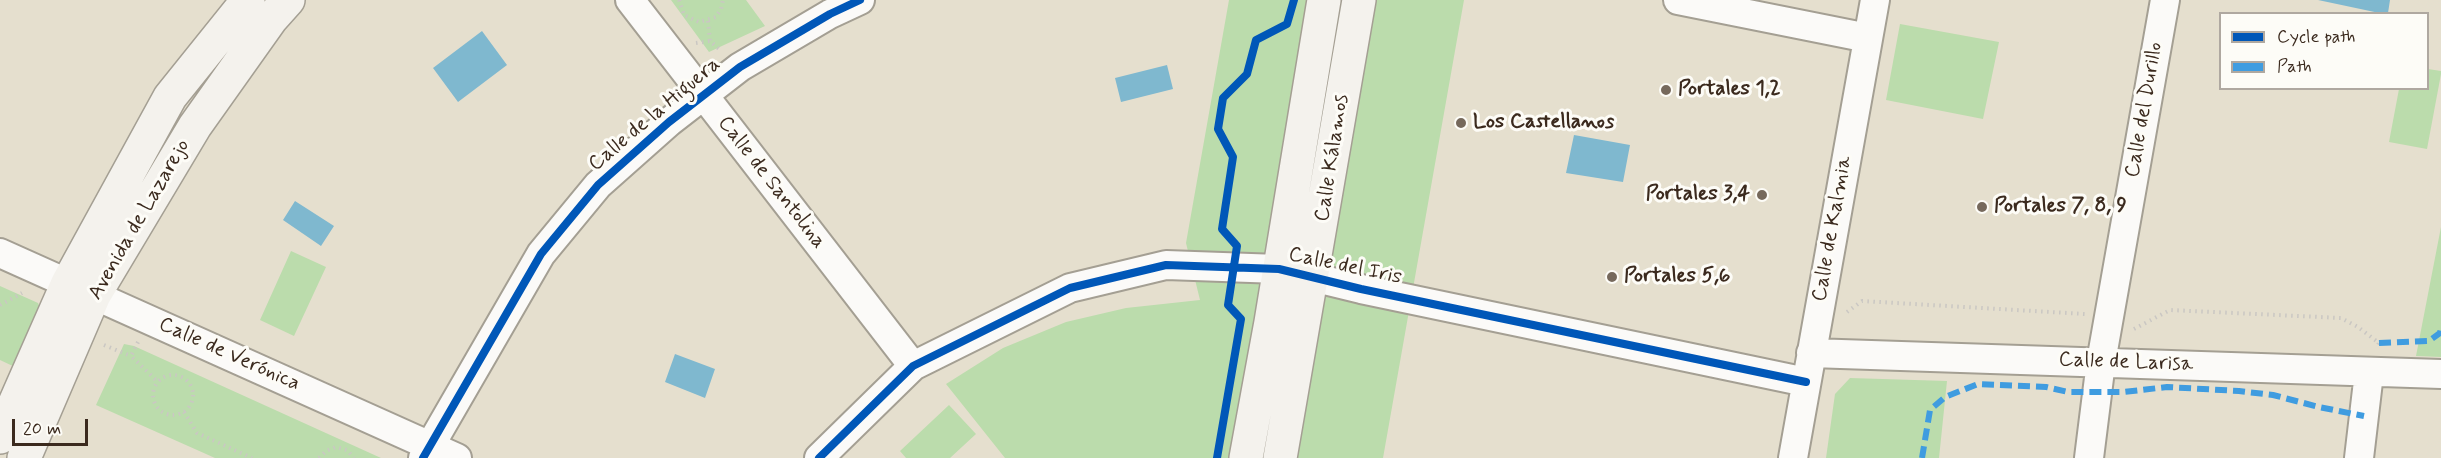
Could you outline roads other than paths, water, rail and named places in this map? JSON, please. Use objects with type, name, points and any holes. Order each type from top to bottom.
[{"type":"street","name":"Avenida de Lazarejo","points":[[0,437],[81,289],[170,96],[248,0]]},
{"type":"street","name":"Avenida de Lazarejo","points":[[24,458],[81,289],[271,19],[288,0]]},
{"type":"street","name":"Calle de Santolina","points":[[630,0],[913,366]]},
{"type":"street","name":"Calle de la Higuera","points":[[426,452],[541,254],[598,185],[702,94],[740,66],[830,14],[860,0]]},
{"type":"street","name":"Calle Kálamos","points":[[1246,458],[1324,0]]},
{"type":"street","name":"Calle Kálamos","points":[[1280,458],[1313,278],[1359,0]]},
{"type":"street","points":[[1678,0],[1868,38]]},
{"type":"street","name":"Calle de Kalmia","points":[[1792,458],[1875,0]]},
{"type":"street","name":"Calle del Durillo","points":[[2089,458],[2101,362],[2165,0]]},
{"type":"street","name":"Calle de Verónica","points":[[0,253],[148,319],[426,452],[457,458]]},
{"type":"street","name":"Calle del Iris","points":[[819,458],[913,366],[1070,288],[1166,265],[1279,269],[1806,382]]},
{"type":"street","name":"Calle de Larisa","points":[[1811,353],[2441,374]]},
{"type":"street","points":[[2359,458],[2369,373]]},
{"type":"water","points":[[2318,0],[2390,0],[2388,12],[2375,12]]},
{"type":"water","points":[[482,31],[507,65],[458,102],[433,68]]},
{"type":"water","points":[[1167,65],[1173,89],[1121,102],[1115,78]]},
{"type":"water","points":[[1574,135],[1630,145],[1623,182],[1566,173]]},
{"type":"water","points":[[295,201],[334,226],[321,246],[283,220]]},
{"type":"water","points":[[675,354],[715,369],[705,398],[665,382]]},
{"type":"place","name":"Portales 1,2","points":[[1666,90]]},
{"type":"place","name":"Los Castellanos","points":[[1461,123]]},
{"type":"place","name":"Portales 3,4","points":[[1762,195]]},
{"type":"place","name":"Portales 7, 8, 9","points":[[1982,207]]},
{"type":"place","name":"Portales 5,6","points":[[1612,277]]}]
